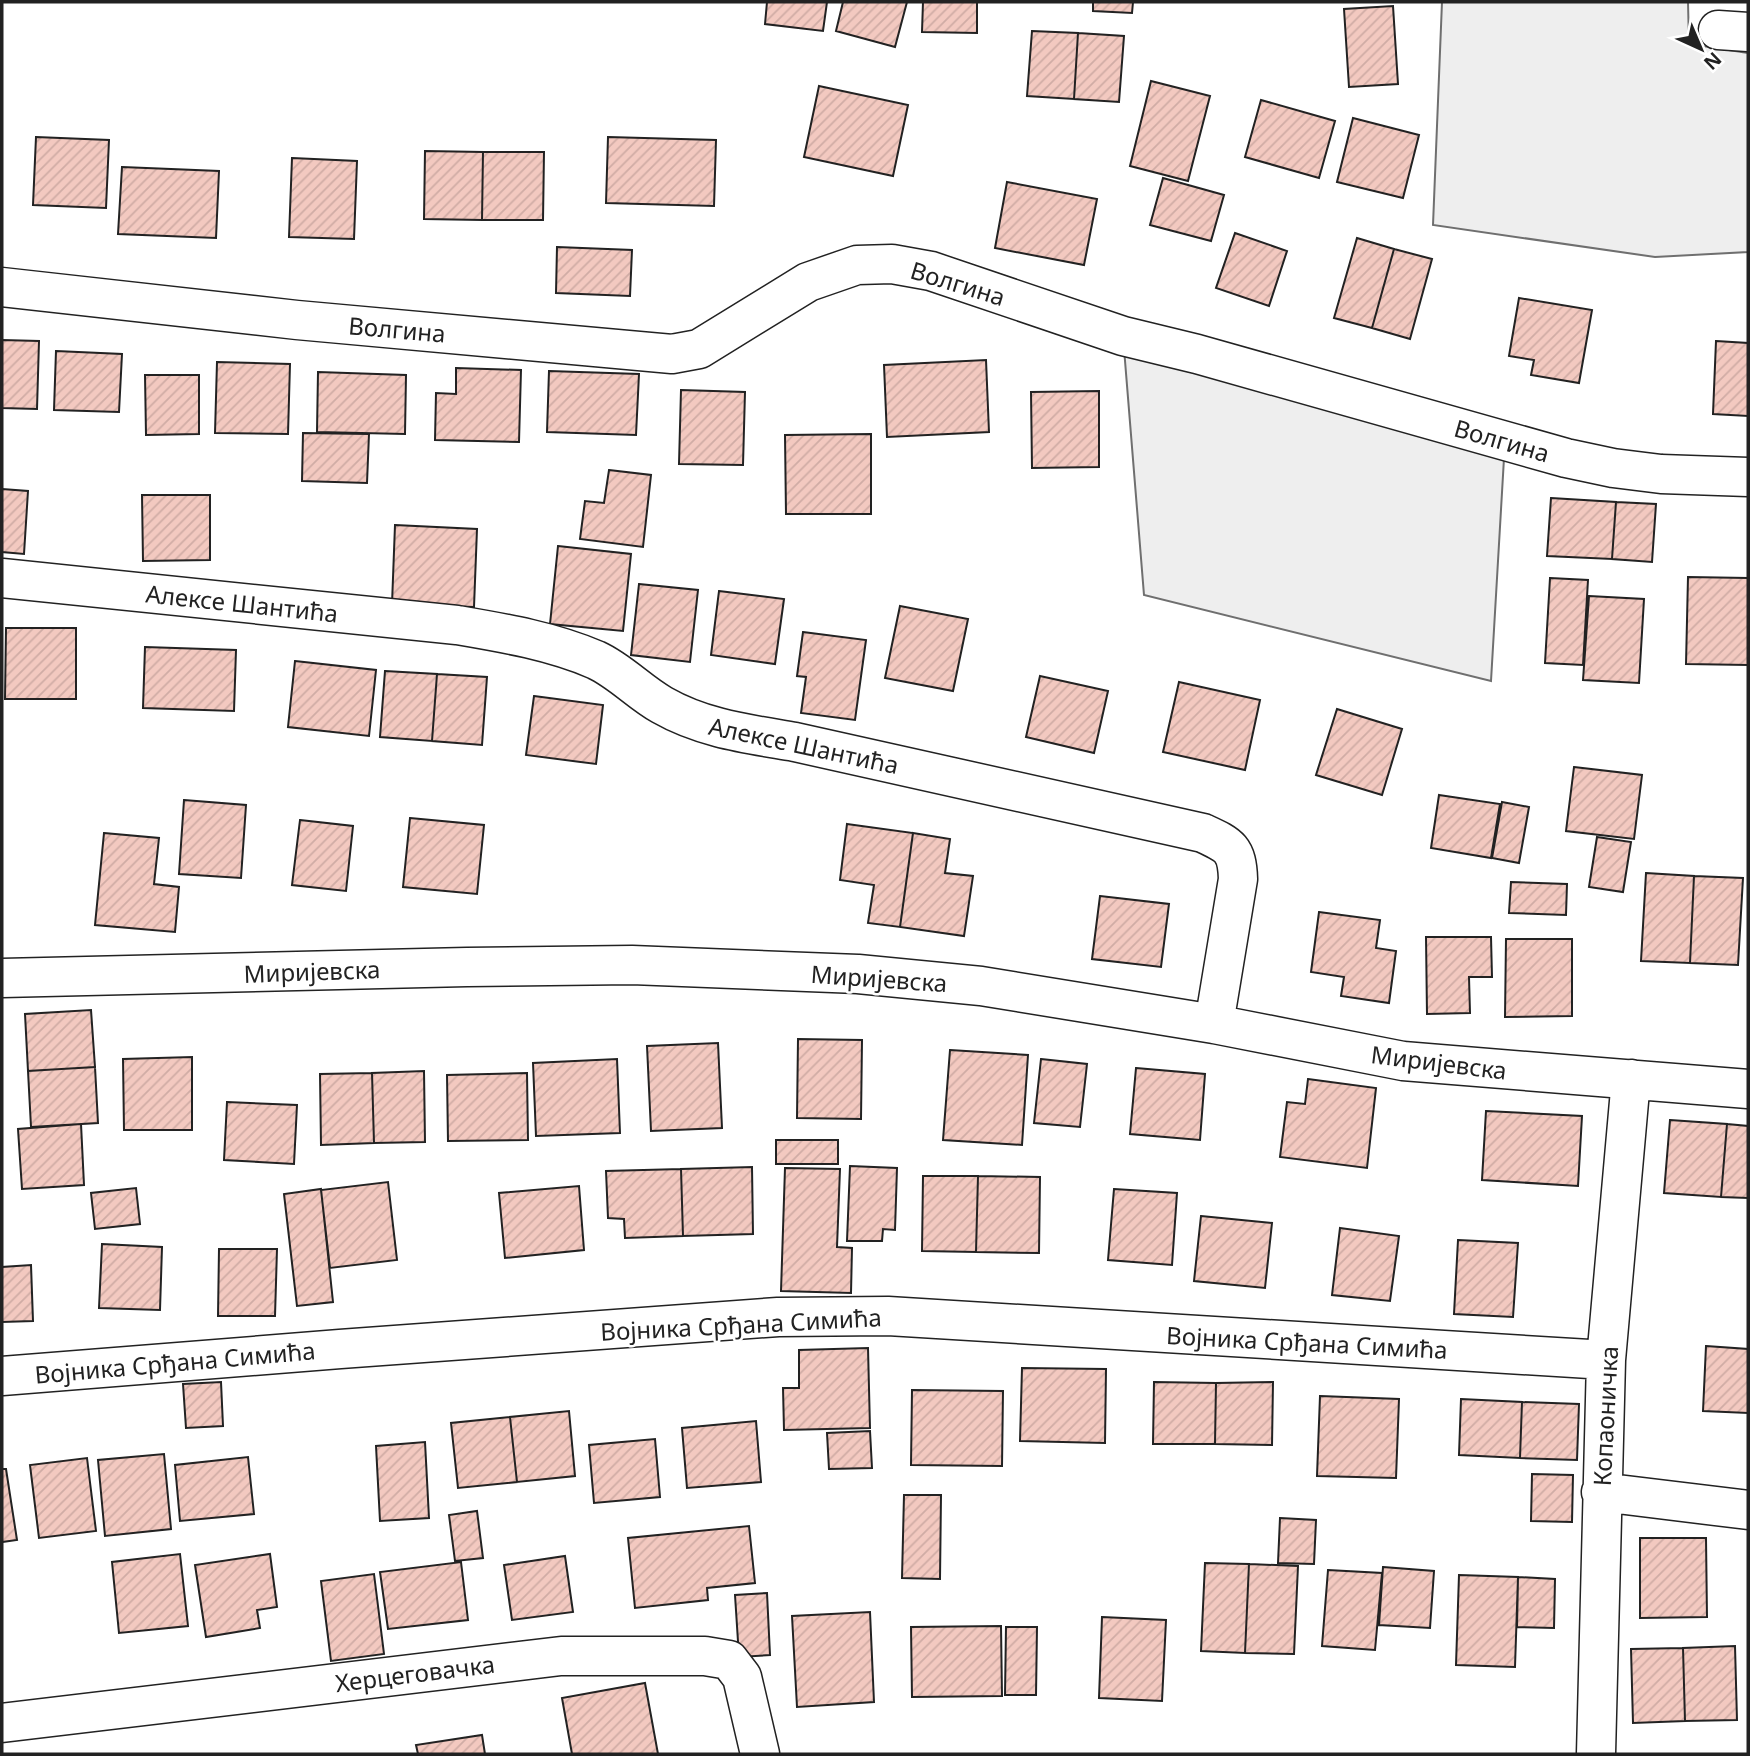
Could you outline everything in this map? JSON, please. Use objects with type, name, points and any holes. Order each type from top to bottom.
[{"type":"street","name":"Волгина","points":[[2,287],[297,320],[672,355],[699,349],[808,282],[857,264],[892,264],[931,271],[1123,336],[1197,354],[1566,458],[1661,474],[1748,477]]},
{"type":"street","name":"Алексе Шантића","points":[[2,578],[457,625],[514,635],[565,648],[600,662],[660,704],[690,720],[727,731],[795,742],[1203,833],[1224,843],[1233,851],[1238,879],[1214,1024]]},
{"type":"street","name":"Миријевска","points":[[2,978],[467,967],[645,966],[858,974],[981,986],[1214,1024],[1403,1061],[1748,1089]]},
{"type":"street","name":"Копаоничка","points":[[1596,1754],[1606,1360],[1631,1079]]},
{"type":"street","name":"Војника Срђана Симића","points":[[2,1377],[778,1317],[902,1317],[1606,1360]]},
{"type":"street","points":[[1601,1492],[1748,1510]]},
{"type":"street","name":"Херцеговачка","points":[[2,1723],[561,1656],[705,1656],[729,1660],[742,1676],[760,1754]]},
{"type":"shaded area","points":[[1442,2],[1688,2],[1689,44],[1748,53],[1748,252],[1655,257],[1433,225]]},
{"type":"shaded area","points":[[1123,336],[1505,441],[1491,681],[1144,595]]},
{"type":"building","points":[[767,2],[827,2],[823,31],[765,24]]},
{"type":"building","points":[[843,2],[907,2],[895,47],[836,31]]},
{"type":"building","points":[[923,2],[977,2],[977,33],[922,32]]},
{"type":"building","points":[[1093,2],[1133,2],[1132,13],[1093,11]]},
{"type":"building","points":[[1393,6],[1398,84],[1349,87],[1344,9]]},
{"type":"building","points":[[1032,31],[1078,33],[1074,99],[1027,96]]},
{"type":"building","points":[[1078,33],[1124,36],[1119,102],[1074,99]]},
{"type":"building","points":[[1151,81],[1210,96],[1188,181],[1130,166]]},
{"type":"building","points":[[819,86],[908,105],[893,176],[804,157]]},
{"type":"building","points":[[1261,100],[1335,121],[1319,178],[1245,157]]},
{"type":"building","points":[[1353,118],[1419,135],[1403,198],[1337,182]]},
{"type":"building","points":[[36,137],[109,140],[106,208],[33,205]]},
{"type":"building","points":[[608,137],[716,140],[714,206],[606,203]]},
{"type":"building","points":[[425,151],[483,152],[482,220],[424,219]]},
{"type":"building","points":[[483,152],[544,152],[543,220],[482,220]]},
{"type":"building","points":[[292,158],[357,161],[354,239],[289,237]]},
{"type":"building","points":[[122,167],[219,171],[216,238],[118,234]]},
{"type":"building","points":[[1163,178],[1224,195],[1211,241],[1150,225]]},
{"type":"building","points":[[1007,182],[1097,199],[1084,265],[995,248]]},
{"type":"building","points":[[1235,233],[1287,251],[1269,306],[1216,288]]},
{"type":"building","points":[[1357,238],[1394,249],[1372,328],[1334,318]]},
{"type":"building","points":[[557,247],[632,250],[630,296],[556,293]]},
{"type":"building","points":[[1394,249],[1432,259],[1410,339],[1372,328]]},
{"type":"building","points":[[1519,298],[1592,310],[1579,383],[1531,375],[1534,360],[1509,356]]},
{"type":"building","points":[[2,340],[39,341],[37,409],[2,408]]},
{"type":"building","points":[[1716,341],[1748,343],[1748,416],[1713,414]]},
{"type":"building","points":[[56,351],[122,354],[119,412],[54,410]]},
{"type":"building","points":[[986,360],[989,432],[887,437],[884,365]]},
{"type":"building","points":[[217,362],[290,364],[288,434],[215,433]]},
{"type":"building","points":[[456,368],[521,370],[519,442],[435,440],[436,393],[456,394]]},
{"type":"building","points":[[549,371],[639,374],[636,435],[547,432]]},
{"type":"building","points":[[318,372],[406,375],[405,434],[317,432]]},
{"type":"building","points":[[145,375],[199,375],[199,434],[146,435]]},
{"type":"building","points":[[681,390],[745,392],[743,465],[679,464]]},
{"type":"building","points":[[1099,391],[1099,467],[1032,468],[1031,392]]},
{"type":"building","points":[[303,433],[369,434],[367,483],[302,481]]},
{"type":"building","points":[[871,434],[871,514],[786,514],[785,435]]},
{"type":"building","points":[[609,470],[651,475],[643,547],[580,539],[585,501],[604,503]]},
{"type":"building","points":[[2,489],[28,491],[24,554],[2,552]]},
{"type":"building","points":[[142,495],[210,495],[210,560],[143,561]]},
{"type":"building","points":[[1551,498],[1616,502],[1612,559],[1547,556]]},
{"type":"building","points":[[1616,502],[1656,504],[1652,562],[1612,559]]},
{"type":"building","points":[[395,525],[477,529],[474,607],[392,604]]},
{"type":"building","points":[[558,546],[631,554],[623,631],[550,624]]},
{"type":"building","points":[[1688,577],[1748,578],[1748,665],[1686,664]]},
{"type":"building","points":[[1550,578],[1588,580],[1583,665],[1545,663]]},
{"type":"building","points":[[639,584],[698,590],[690,662],[631,655]]},
{"type":"building","points":[[719,591],[784,599],[775,664],[711,655]]},
{"type":"building","points":[[1589,596],[1644,599],[1639,683],[1583,680]]},
{"type":"building","points":[[900,606],[968,619],[953,691],[885,678]]},
{"type":"building","points":[[6,628],[76,628],[76,699],[5,699]]},
{"type":"building","points":[[803,632],[866,640],[855,720],[801,713],[806,677],[797,676]]},
{"type":"building","points":[[145,647],[236,650],[234,711],[143,708]]},
{"type":"building","points":[[295,661],[376,670],[369,736],[288,727]]},
{"type":"building","points":[[385,671],[437,674],[432,741],[380,737]]},
{"type":"building","points":[[437,674],[487,677],[482,745],[432,741]]},
{"type":"building","points":[[1040,676],[1108,691],[1094,753],[1026,737]]},
{"type":"building","points":[[1179,682],[1260,700],[1245,770],[1163,752]]},
{"type":"building","points":[[534,696],[603,705],[596,764],[526,755]]},
{"type":"building","points":[[1337,709],[1402,729],[1382,795],[1316,775]]},
{"type":"building","points":[[1574,767],[1642,775],[1634,839],[1566,831]]},
{"type":"building","points":[[1439,795],[1500,804],[1491,858],[1431,848]]},
{"type":"building","points":[[184,800],[246,805],[241,878],[179,874]]},
{"type":"building","points":[[1502,802],[1529,807],[1519,863],[1492,858]]},
{"type":"building","points":[[410,818],[484,825],[477,894],[403,887]]},
{"type":"building","points":[[300,820],[353,826],[346,891],[292,885]]},
{"type":"building","points":[[847,824],[913,833],[900,927],[868,923],[874,885],[840,880]]},
{"type":"building","points":[[104,833],[159,838],[154,884],[179,887],[175,932],[95,925]]},
{"type":"building","points":[[913,833],[950,839],[945,873],[973,876],[964,936],[900,927]]},
{"type":"building","points":[[1597,837],[1631,842],[1623,892],[1589,887]]},
{"type":"building","points":[[1646,873],[1694,876],[1690,963],[1641,961]]},
{"type":"building","points":[[1694,876],[1743,878],[1738,965],[1690,963]]},
{"type":"building","points":[[1511,882],[1567,884],[1566,915],[1509,913]]},
{"type":"building","points":[[1100,896],[1169,904],[1161,967],[1092,959]]},
{"type":"building","points":[[1319,912],[1380,920],[1376,948],[1396,951],[1389,1003],[1341,996],[1344,977],[1311,972]]},
{"type":"building","points":[[1426,937],[1491,937],[1492,977],[1469,977],[1470,1013],[1427,1014]]},
{"type":"building","points":[[1506,939],[1572,939],[1572,1016],[1505,1017]]},
{"type":"building","points":[[91,1010],[95,1067],[28,1071],[25,1014]]},
{"type":"building","points":[[798,1039],[862,1040],[861,1119],[797,1118]]},
{"type":"building","points":[[718,1043],[722,1128],[651,1131],[647,1046]]},
{"type":"building","points":[[950,1050],[1028,1055],[1022,1145],[943,1140]]},
{"type":"building","points":[[192,1057],[192,1130],[124,1130],[123,1059]]},
{"type":"building","points":[[617,1059],[620,1133],[536,1136],[533,1063]]},
{"type":"building","points":[[1041,1059],[1087,1064],[1080,1127],[1034,1123]]},
{"type":"building","points":[[95,1067],[98,1123],[31,1127],[28,1071]]},
{"type":"building","points":[[1136,1068],[1205,1074],[1200,1140],[1130,1134]]},
{"type":"building","points":[[424,1071],[425,1142],[374,1143],[372,1073]]},
{"type":"building","points":[[372,1073],[374,1143],[321,1145],[320,1074]]},
{"type":"building","points":[[527,1073],[528,1140],[448,1141],[447,1075]]},
{"type":"building","points":[[1308,1079],[1376,1088],[1367,1168],[1280,1157],[1287,1102],[1305,1104]]},
{"type":"building","points":[[227,1102],[297,1105],[294,1164],[224,1160]]},
{"type":"building","points":[[1486,1111],[1582,1116],[1578,1186],[1482,1180]]},
{"type":"building","points":[[1670,1120],[1727,1124],[1721,1197],[1664,1193]]},
{"type":"building","points":[[81,1124],[84,1185],[22,1189],[18,1129]]},
{"type":"building","points":[[1727,1124],[1748,1126],[1748,1198],[1721,1197]]},
{"type":"building","points":[[776,1140],[838,1140],[838,1164],[776,1164]]},
{"type":"building","points":[[850,1166],[897,1168],[895,1230],[883,1229],[882,1241],[847,1241]]},
{"type":"building","points":[[752,1167],[753,1234],[683,1236],[681,1169]]},
{"type":"building","points":[[785,1168],[840,1169],[837,1247],[852,1248],[851,1293],[781,1291]]},
{"type":"building","points":[[681,1169],[683,1236],[625,1238],[624,1219],[608,1218],[606,1171]]},
{"type":"building","points":[[923,1176],[978,1176],[976,1252],[922,1251]]},
{"type":"building","points":[[978,1176],[1040,1177],[1039,1253],[976,1252]]},
{"type":"building","points":[[388,1182],[397,1260],[330,1268],[321,1190]]},
{"type":"building","points":[[579,1186],[584,1250],[505,1258],[499,1193]]},
{"type":"building","points":[[136,1188],[140,1224],[95,1229],[91,1193]]},
{"type":"building","points":[[321,1189],[333,1302],[297,1306],[284,1194]]},
{"type":"building","points":[[1114,1189],[1177,1193],[1172,1265],[1108,1260]]},
{"type":"building","points":[[1201,1216],[1272,1223],[1265,1288],[1194,1281]]},
{"type":"building","points":[[1340,1228],[1399,1236],[1390,1301],[1332,1295]]},
{"type":"building","points":[[1458,1240],[1518,1243],[1513,1317],[1454,1314]]},
{"type":"building","points":[[102,1244],[162,1247],[160,1310],[99,1308]]},
{"type":"building","points":[[219,1249],[277,1249],[275,1316],[218,1316]]},
{"type":"building","points":[[31,1265],[33,1321],[2,1322],[2,1267]]},
{"type":"building","points":[[1706,1346],[1748,1349],[1748,1413],[1703,1411]]},
{"type":"building","points":[[868,1348],[870,1428],[784,1430],[783,1388],[799,1388],[799,1350]]},
{"type":"building","points":[[1022,1368],[1106,1369],[1105,1443],[1020,1441]]},
{"type":"building","points":[[221,1382],[223,1426],[186,1428],[183,1384]]},
{"type":"building","points":[[1154,1382],[1216,1383],[1215,1444],[1153,1444]]},
{"type":"building","points":[[1273,1382],[1272,1445],[1215,1444],[1216,1383]]},
{"type":"building","points":[[912,1390],[1003,1391],[1002,1466],[911,1465]]},
{"type":"building","points":[[1320,1396],[1399,1399],[1396,1478],[1317,1476]]},
{"type":"building","points":[[1461,1399],[1522,1402],[1520,1458],[1459,1455]]},
{"type":"building","points":[[1522,1402],[1579,1404],[1577,1460],[1520,1458]]},
{"type":"building","points":[[569,1411],[575,1476],[517,1482],[510,1417]]},
{"type":"building","points":[[510,1417],[517,1482],[458,1488],[451,1423]]},
{"type":"building","points":[[756,1421],[761,1482],[687,1488],[682,1428]]},
{"type":"building","points":[[870,1431],[872,1468],[829,1469],[827,1433]]},
{"type":"building","points":[[655,1439],[660,1497],[594,1503],[589,1445]]},
{"type":"building","points":[[425,1442],[429,1518],[380,1521],[376,1446]]},
{"type":"building","points":[[164,1454],[171,1529],[105,1536],[98,1460]]},
{"type":"building","points":[[248,1457],[254,1514],[180,1521],[175,1465]]},
{"type":"building","points":[[87,1458],[96,1531],[39,1538],[30,1465]]},
{"type":"building","points":[[2,1469],[6,1469],[17,1540],[2,1542]]},
{"type":"building","points":[[1532,1474],[1573,1475],[1572,1522],[1531,1521]]},
{"type":"building","points":[[904,1495],[941,1495],[940,1579],[902,1578]]},
{"type":"building","points":[[477,1511],[483,1558],[455,1561],[449,1515]]},
{"type":"building","points":[[1280,1518],[1316,1520],[1314,1564],[1278,1563]]},
{"type":"building","points":[[749,1526],[755,1583],[707,1588],[708,1600],[635,1608],[628,1538]]},
{"type":"building","points":[[1640,1538],[1706,1538],[1707,1617],[1640,1618]]},
{"type":"building","points":[[180,1554],[188,1626],[119,1633],[112,1562]]},
{"type":"building","points":[[270,1554],[277,1607],[257,1610],[260,1628],[206,1637],[195,1565]]},
{"type":"building","points":[[565,1556],[573,1612],[512,1620],[504,1565]]},
{"type":"building","points":[[461,1562],[468,1620],[388,1629],[380,1572]]},
{"type":"building","points":[[1205,1563],[1249,1564],[1245,1653],[1201,1651]]},
{"type":"building","points":[[1249,1564],[1298,1566],[1294,1654],[1245,1653]]},
{"type":"building","points":[[1383,1567],[1434,1571],[1430,1628],[1379,1625]]},
{"type":"building","points":[[1328,1570],[1382,1573],[1375,1650],[1322,1646]]},
{"type":"building","points":[[374,1574],[384,1654],[331,1661],[321,1581]]},
{"type":"building","points":[[1459,1575],[1518,1577],[1515,1667],[1456,1665]]},
{"type":"building","points":[[1518,1577],[1555,1579],[1554,1628],[1517,1627]]},
{"type":"building","points":[[767,1593],[770,1655],[739,1657],[735,1595]]},
{"type":"building","points":[[870,1612],[874,1702],[797,1707],[792,1616]]},
{"type":"building","points":[[1102,1617],[1166,1620],[1162,1701],[1099,1698]]},
{"type":"building","points":[[1001,1626],[1002,1696],[912,1697],[911,1627]]},
{"type":"building","points":[[1006,1627],[1037,1627],[1036,1695],[1005,1695]]},
{"type":"building","points":[[1735,1646],[1737,1720],[1685,1721],[1683,1648]]},
{"type":"building","points":[[1683,1648],[1685,1721],[1633,1723],[1631,1649]]},
{"type":"building","points":[[645,1683],[658,1754],[572,1754],[562,1698]]},
{"type":"building","points":[[482,1735],[485,1754],[418,1754],[416,1745]]}]
